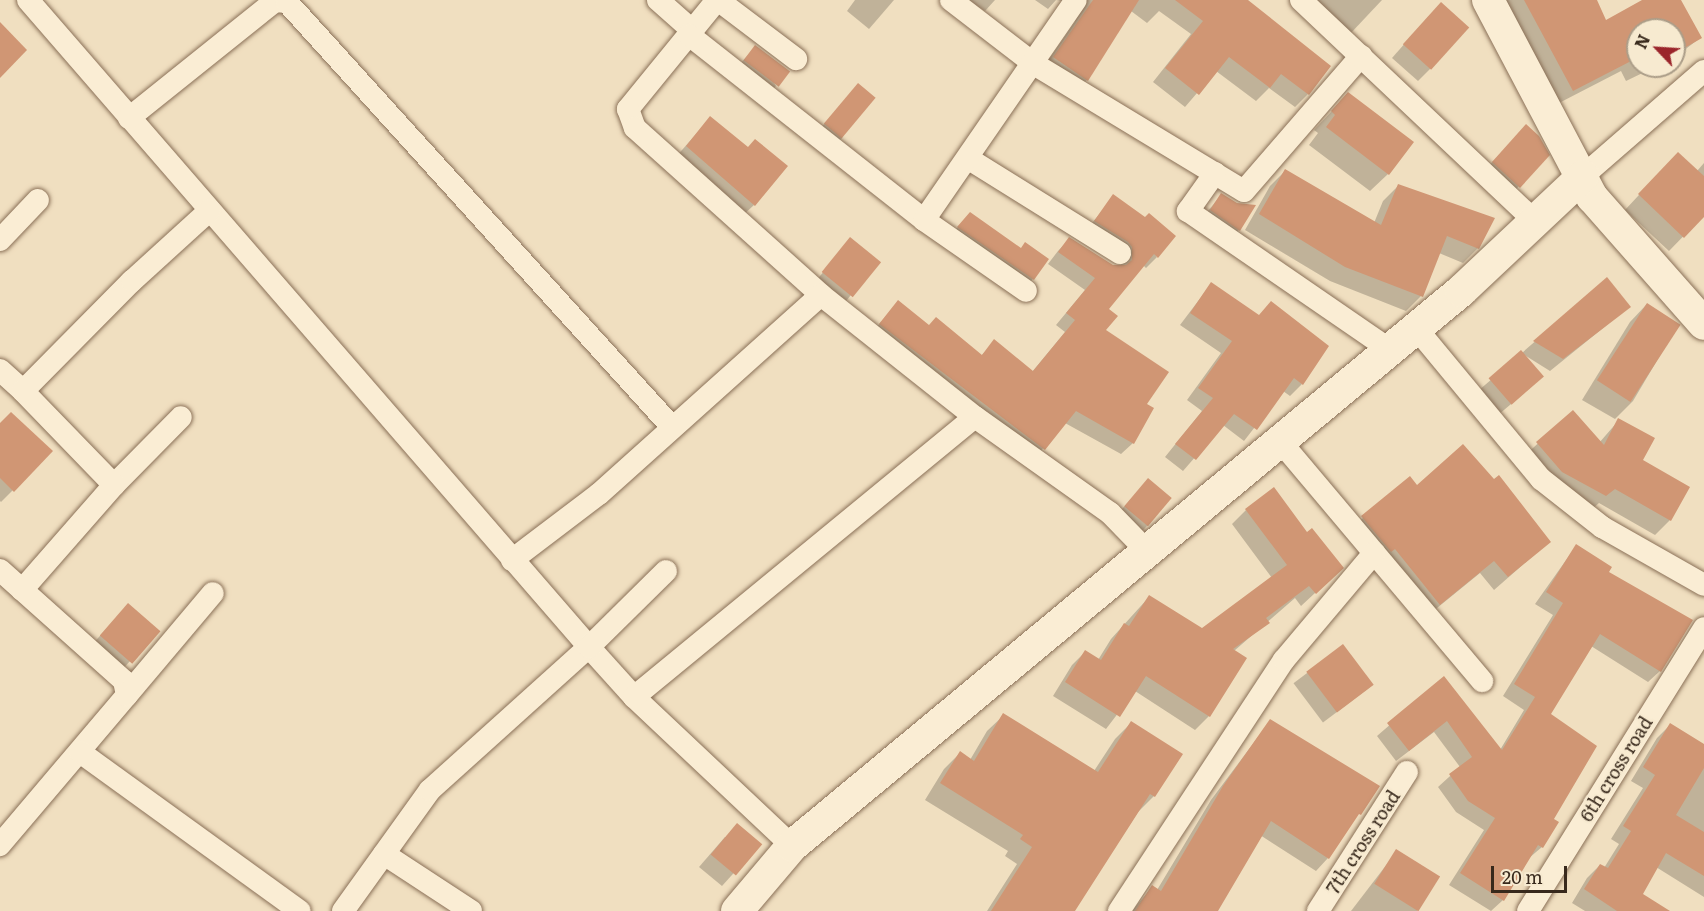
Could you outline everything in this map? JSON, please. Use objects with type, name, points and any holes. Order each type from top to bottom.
[{"type":"street","points":[[28,0],[512,560],[634,697],[792,846]]},
{"type":"street","points":[[657,0],[691,33],[924,220],[1026,291]]},
{"type":"street","points":[[796,59],[718,0],[628,109],[635,128],[821,295],[975,417],[1110,513],[1147,551]]},
{"type":"street","points":[[951,0],[1034,64],[1244,191],[1361,56]]},
{"type":"street","points":[[924,220],[969,159],[1076,0]]},
{"type":"street","points":[[1301,0],[1536,222]]},
{"type":"street","points":[[1488,0],[1583,176],[1592,197],[1704,324]]},
{"type":"street","points":[[129,118],[274,1],[287,2],[672,427]]},
{"type":"street","points":[[740,910],[792,846],[1416,328],[1536,222],[1583,176],[1704,71]]},
{"type":"street","points":[[969,159],[1120,253]]},
{"type":"street","points":[[1215,173],[1188,211],[1390,350]]},
{"type":"street","points":[[0,240],[38,200]]},
{"type":"street","points":[[23,391],[132,280],[210,210]]},
{"type":"street","points":[[512,560],[598,494],[821,295]]},
{"type":"street","points":[[1416,328],[1541,479],[1602,527],[1704,585]]},
{"type":"street","points":[[0,370],[114,485]]},
{"type":"street","points":[[22,590],[114,485],[181,417]]},
{"type":"street","points":[[634,697],[975,417]]},
{"type":"street","points":[[1280,441],[1482,681]]},
{"type":"street","points":[[1119,911],[1284,660],[1374,553]]},
{"type":"street","points":[[0,570],[124,681],[126,695]]},
{"type":"street","points":[[350,908],[384,854],[430,790],[589,647],[666,571]]},
{"type":"street","points":[[0,845],[213,593]]},
{"type":"street","name":"6th cross road","points":[[1528,911],[1704,628]]},
{"type":"street","points":[[80,752],[300,911]]},
{"type":"street","name":"7th cross road","points":[[1318,911],[1407,772]]},
{"type":"street","points":[[384,854],[471,911]]},
{"type":"building","points":[[1093,0],[1139,0],[1088,81],[1053,57]]},
{"type":"building","points":[[1175,0],[1248,0],[1331,66],[1309,95],[1281,74],[1270,88],[1229,57],[1199,95],[1165,68],[1203,21]]},
{"type":"building","points":[[1524,0],[1597,0],[1606,20],[1642,0],[1681,0],[1702,38],[1686,47],[1686,18],[1626,18],[1626,64],[1573,91]]},
{"type":"building","points":[[1441,2],[1469,27],[1431,70],[1403,44]]},
{"type":"building","points":[[0,22],[27,50],[0,78]]},
{"type":"building","points":[[755,45],[790,71],[779,87],[744,60]]},
{"type":"building","points":[[858,83],[876,98],[842,138],[824,124]]},
{"type":"building","points":[[1348,92],[1414,142],[1389,175],[1326,127],[1335,115],[1331,111]]},
{"type":"building","points":[[710,116],[748,147],[755,139],[788,166],[755,206],[686,146]]},
{"type":"building","points":[[1526,124],[1539,136],[1550,155],[1520,188],[1492,162]]},
{"type":"building","points":[[1678,152],[1704,176],[1704,217],[1684,238],[1638,194]]},
{"type":"building","points":[[1285,169],[1381,225],[1398,184],[1495,218],[1479,249],[1447,236],[1423,297],[1345,267],[1259,214]]},
{"type":"building","points":[[1221,193],[1237,203],[1256,205],[1240,231],[1210,210]]},
{"type":"building","points":[[1113,194],[1145,217],[1149,213],[1176,236],[1158,258],[1154,254],[1109,309],[1118,316],[1106,330],[1169,372],[1147,404],[1154,408],[1134,444],[1076,411],[1045,450],[879,324],[898,300],[929,325],[936,317],[982,355],[994,339],[1033,371],[1075,320],[1066,313],[1095,278],[1058,252],[1069,237],[1113,265],[1126,265],[1132,260],[1132,247],[1128,242],[1094,221]]},
{"type":"building","points":[[970,212],[1021,248],[1025,242],[1049,259],[1034,280],[957,227]]},
{"type":"building","points":[[850,237],[881,262],[853,297],[822,272]]},
{"type":"building","points":[[1607,277],[1631,307],[1563,359],[1533,341]]},
{"type":"building","points":[[1211,282],[1259,315],[1271,301],[1329,346],[1303,385],[1294,378],[1257,430],[1234,414],[1196,460],[1175,444],[1213,398],[1198,388],[1232,341],[1190,313]]},
{"type":"building","points":[[1647,303],[1681,325],[1630,402],[1597,380]]},
{"type":"building","points":[[1521,350],[1544,376],[1512,405],[1489,378]]},
{"type":"building","points":[[1573,410],[1604,445],[1618,418],[1655,438],[1643,460],[1690,487],[1671,521],[1615,489],[1606,496],[1562,472],[1536,442]]},
{"type":"building","points":[[11,412],[53,451],[14,492],[0,478],[0,423]]},
{"type":"building","points":[[1463,444],[1494,479],[1499,475],[1551,542],[1508,577],[1494,561],[1440,605],[1395,549],[1391,552],[1361,516],[1410,476],[1417,485]]},
{"type":"building","points":[[1148,478],[1172,498],[1148,526],[1124,506]]},
{"type":"building","points":[[1274,487],[1307,532],[1312,528],[1344,568],[1316,594],[1309,586],[1266,618],[1270,623],[1233,649],[1247,658],[1210,717],[1146,676],[1120,717],[1065,682],[1085,650],[1101,660],[1124,623],[1129,626],[1149,595],[1202,628],[1287,565],[1245,509]]},
{"type":"building","points":[[1576,544],[1612,567],[1609,572],[1693,620],[1661,672],[1600,634],[1551,714],[1597,746],[1554,819],[1559,822],[1543,848],[1538,845],[1504,901],[1460,873],[1495,818],[1468,801],[1449,774],[1472,757],[1447,721],[1409,751],[1387,723],[1444,676],[1502,750],[1535,697],[1514,684],[1563,603],[1546,592]]},
{"type":"building","points":[[128,603],[160,631],[132,664],[100,635]]},
{"type":"building","points":[[1343,644],[1374,685],[1337,712],[1306,672]]},
{"type":"building","points":[[1003,713],[1098,772],[1131,721],[1183,754],[1155,797],[1150,794],[1075,911],[991,911],[1032,847],[1020,839],[1023,835],[940,783],[960,751],[974,761]]},
{"type":"building","points":[[1270,719],[1380,786],[1361,815],[1359,814],[1329,859],[1271,821],[1218,911],[1135,911],[1152,885],[1161,891],[1223,786]]},
{"type":"building","points":[[1670,723],[1704,744],[1704,768],[1676,815],[1704,832],[1704,876],[1666,853],[1643,894],[1670,911],[1617,911],[1584,889],[1600,864],[1608,868],[1631,831],[1623,826],[1655,775],[1643,767]]},
{"type":"building","points":[[737,823],[762,844],[736,876],[711,854]]},
{"type":"building","points":[[1396,849],[1440,877],[1419,911],[1374,884]]}]
